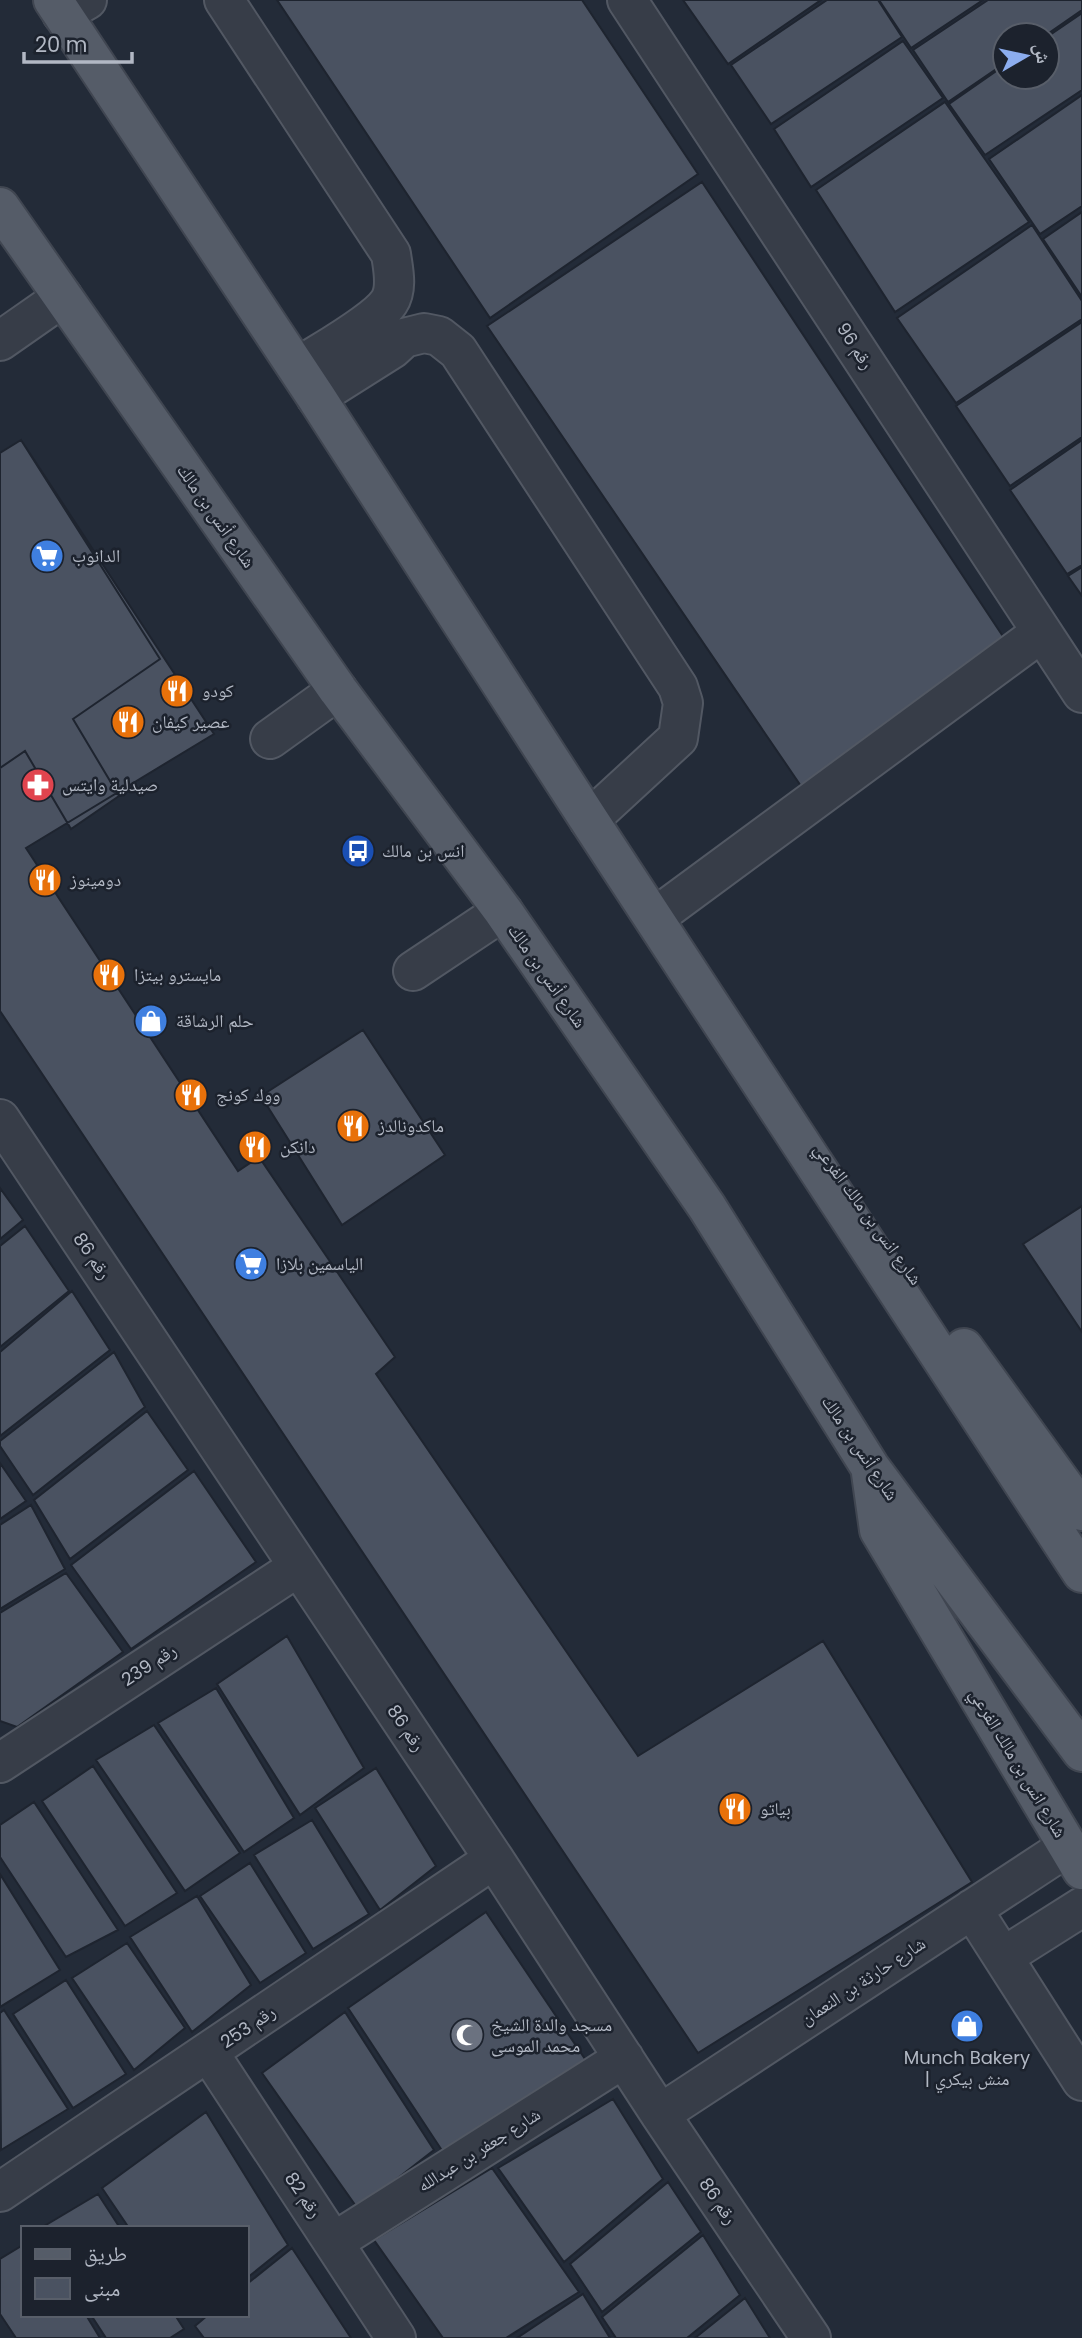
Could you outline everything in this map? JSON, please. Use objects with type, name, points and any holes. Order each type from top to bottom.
[{"type":"main road","points":[[67,5],[306,383],[1082,1573]]},
{"type":"main road","name":"شارع أنس بن مالك","points":[[0,207],[338,690],[503,911],[707,1208],[870,1467],[1082,1752]]},
{"type":"main road","name":"شارع انس بن مالك الفرعي","points":[[654,918],[1082,1511]]},
{"type":"main road","name":"شارع انس بن مالك الفرعي","points":[[870,1467],[879,1530],[1075,1858]]},
{"type":"street","points":[[224,0],[391,254],[394,286],[390,301],[306,383]]},
{"type":"street","name":"رقم 96","points":[[627,0],[1082,693]]},
{"type":"street","points":[[0,341],[63,298]]},
{"type":"street","points":[[306,383],[392,349],[404,338],[424,332],[439,336],[458,351],[678,687],[683,703],[678,738],[589,820]]},
{"type":"street","points":[[654,918],[1042,632]]},
{"type":"street","points":[[270,739],[338,690]]},
{"type":"street","points":[[414,971],[503,911]]},
{"type":"street","name":"رقم 86","points":[[0,1119],[811,2338]]},
{"type":"street","name":"رقم 239","points":[[0,1763],[298,1567]]},
{"type":"street","name":"شارع حارثة بن النعمان","points":[[660,2114],[972,1909],[1075,1858]]},
{"type":"street","name":"رقم 253","points":[[0,2192],[494,1860]]},
{"type":"street","points":[[1003,1957],[1082,1907]]},
{"type":"street","points":[[972,1909],[1082,2081]]},
{"type":"street","name":"رقم 82","points":[[209,2053],[396,2338]]},
{"type":"street","name":"شارع جعفر بن عبدالله","points":[[334,2242],[624,2058]]},
{"type":"building","points":[[277,0],[582,0],[698,174],[490,318]]},
{"type":"building","points":[[683,0],[821,0],[728,64]]},
{"type":"building","points":[[827,0],[878,0],[902,37],[771,124],[731,65]]},
{"type":"building","points":[[879,0],[983,0],[911,48]]},
{"type":"building","points":[[988,0],[1082,0],[1082,10],[1061,25],[1061,21],[991,21],[991,73],[948,102],[913,50]]},
{"type":"building","points":[[1082,13],[1082,90],[985,155],[949,104],[991,75],[991,91],[1061,91],[1061,27]]},
{"type":"building","points":[[903,41],[943,98],[811,187],[774,129]]},
{"type":"building","points":[[1082,95],[1082,206],[1040,234],[989,159]]},
{"type":"building","points":[[945,102],[1029,222],[895,312],[816,190]]},
{"type":"building","points":[[702,182],[1006,641],[803,789],[487,326]]},
{"type":"building","points":[[1082,212],[1082,297],[1043,239]]},
{"type":"building","points":[[1032,225],[1082,301],[1082,319],[956,403],[897,318]]},
{"type":"building","points":[[1082,322],[1082,437],[1010,486],[956,406]]},
{"type":"building","name":"الدانوب","points":[[21,440],[160,659],[73,719],[119,796],[71,829],[25,751],[0,768],[0,453]]},
{"type":"building","name":"الياسمين بلازا","points":[[21,440],[214,734],[26,848],[238,1171],[259,1157],[395,1357],[376,1374],[638,1756],[823,1641],[972,1882],[698,2053],[0,1011],[0,453]]},
{"type":"building","points":[[1082,440],[1082,565],[1067,574],[1010,490]]},
{"type":"building","points":[[1082,567],[1082,596],[1068,576]]},
{"type":"building","name":"ماكدونالدز","points":[[363,1030],[445,1155],[342,1225],[261,1096]]},
{"type":"building","points":[[0,1188],[23,1220],[0,1239]]},
{"type":"building","points":[[1082,1206],[1082,1332],[1023,1244]]},
{"type":"building","points":[[25,1226],[69,1291],[0,1347],[0,1246]]},
{"type":"building","points":[[72,1291],[110,1350],[0,1436],[0,1352]]},
{"type":"building","points":[[114,1352],[145,1407],[33,1495],[0,1446],[0,1441]]},
{"type":"building","points":[[147,1411],[188,1470],[70,1559],[34,1500]]},
{"type":"building","points":[[0,1463],[26,1501],[0,1519]]},
{"type":"building","points":[[194,1471],[256,1562],[131,1649],[71,1565]]},
{"type":"building","points":[[31,1505],[65,1569],[0,1609],[0,1525]]},
{"type":"building","points":[[66,1573],[123,1652],[17,1727],[0,1721],[0,1613]]},
{"type":"building","points":[[287,1636],[364,1768],[300,1815],[217,1684]]},
{"type":"building","points":[[216,1688],[294,1818],[244,1852],[158,1723]]},
{"type":"building","points":[[154,1725],[240,1853],[185,1891],[96,1760]]},
{"type":"building","points":[[93,1766],[177,1893],[125,1926],[42,1801]]},
{"type":"building","points":[[376,1768],[436,1866],[380,1910],[315,1808]]},
{"type":"building","points":[[34,1802],[118,1930],[66,1957],[0,1857],[0,1825]]},
{"type":"building","points":[[312,1820],[369,1914],[313,1949],[254,1855]]},
{"type":"building","points":[[250,1863],[306,1953],[260,1983],[200,1896]]},
{"type":"building","points":[[0,1874],[60,1970],[0,2007]]},
{"type":"building","points":[[197,1896],[251,1985],[192,2032],[130,1937]]},
{"type":"building","name":"مسجد والدة الشيخ محمد الموسى","points":[[486,1912],[587,2062],[443,2152],[348,2008]]},
{"type":"building","points":[[127,1943],[185,2028],[134,2070],[72,1978]]},
{"type":"building","points":[[66,1980],[126,2074],[73,2108],[13,2014]]},
{"type":"building","points":[[4,2010],[68,2109],[1,2150],[0,2013]]},
{"type":"building","points":[[345,2012],[434,2150],[358,2209],[262,2073]]},
{"type":"building","points":[[613,2099],[663,2179],[564,2262],[498,2168]]},
{"type":"building","points":[[206,2112],[288,2245],[248,2277],[248,2226],[128,2226],[102,2188]]},
{"type":"building","points":[[492,2168],[579,2292],[506,2338],[443,2338],[374,2240]]},
{"type":"building","points":[[668,2182],[701,2232],[602,2312],[570,2264]]},
{"type":"building","points":[[98,2194],[119,2226],[44,2226]]},
{"type":"building","points":[[703,2235],[740,2295],[687,2338],[616,2338],[602,2317]]},
{"type":"building","points":[[21,2246],[21,2317],[87,2317],[100,2338],[16,2338],[0,2314],[0,2259]]},
{"type":"building","points":[[292,2248],[351,2338],[204,2338],[195,2326],[206,2317],[248,2317],[248,2283]]},
{"type":"building","points":[[583,2294],[610,2338],[517,2338]]},
{"type":"building","points":[[745,2298],[770,2338],[695,2338]]},
{"type":"building","points":[[92,2317],[176,2317],[184,2329],[170,2338],[106,2338]]},
{"type":"place","name":"الدانوب","points":[[47,556]]},
{"type":"place","name":"كودو","points":[[177,691]]},
{"type":"place","name":"عصير كيفان","points":[[128,722]]},
{"type":"place","name":"صيدلية وايتس","points":[[38,785]]},
{"type":"place","name":"انس بن مالك","points":[[358,851]]},
{"type":"place","name":"دومينوز","points":[[45,880]]},
{"type":"place","name":"مايسترو بيتزا","points":[[109,975]]},
{"type":"place","name":"حلم الرشاقة","points":[[151,1021]]},
{"type":"place","name":"ووك كونج","points":[[191,1095]]},
{"type":"place","name":"ماكدونالدز","points":[[353,1126]]},
{"type":"place","name":"دانكن","points":[[255,1147]]},
{"type":"place","name":"الياسمين بلازا","points":[[251,1264]]},
{"type":"place","name":"بياتو","points":[[735,1809]]},
{"type":"place","name":"Munch Bakery | منش بيكري","points":[[967,2026]]},
{"type":"place","name":"مسجد والدة الشيخ محمد الموسى","points":[[467,2035]]}]
